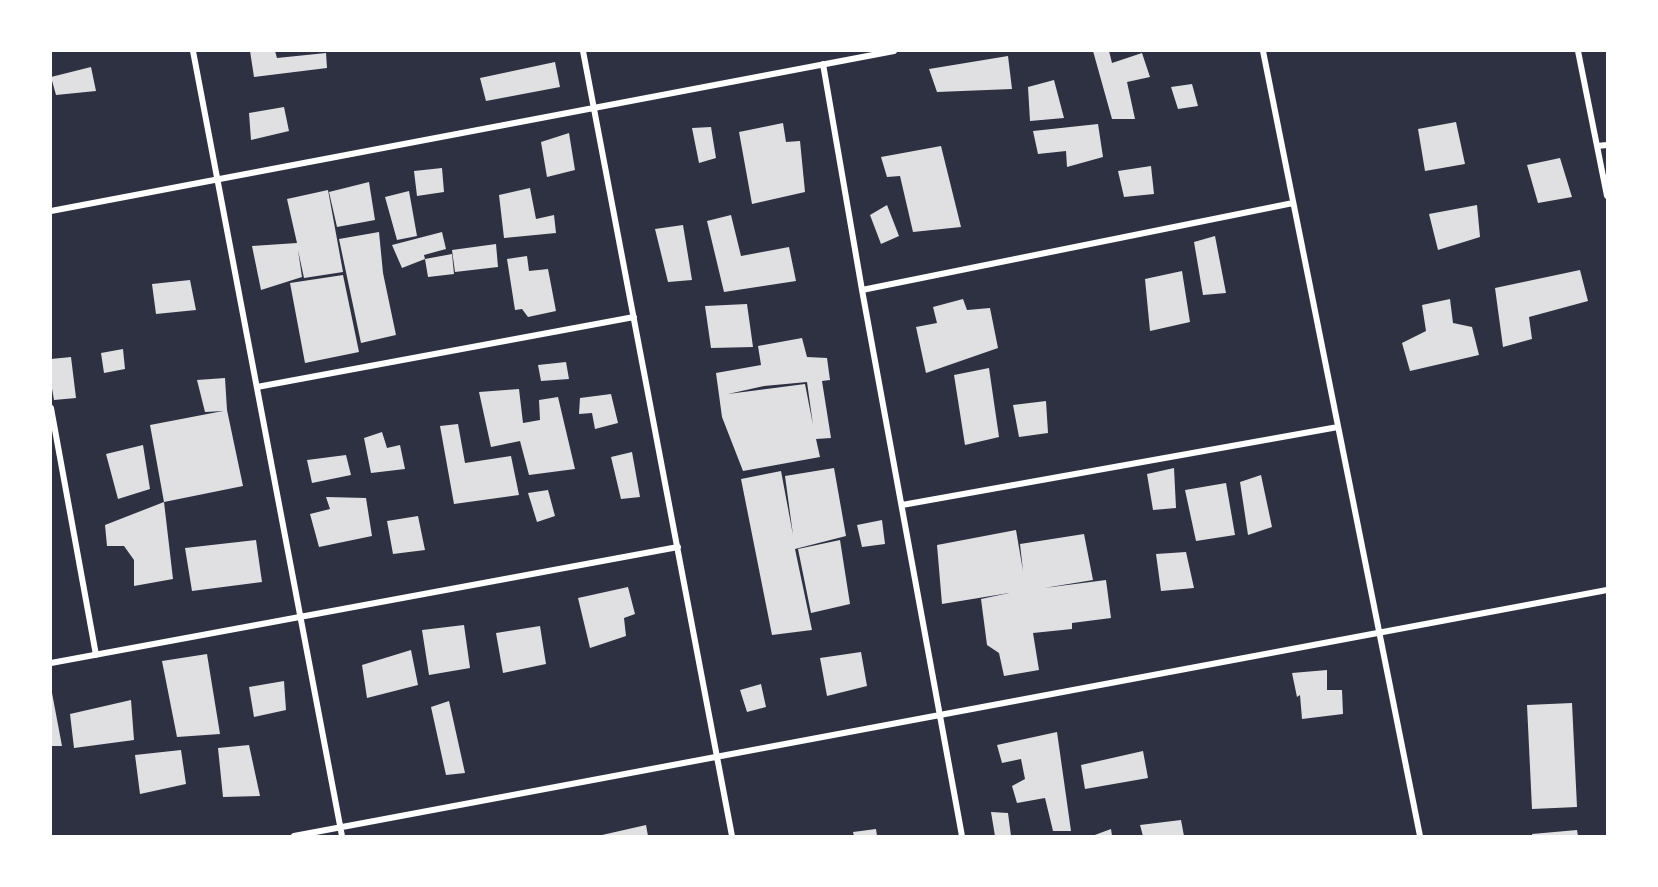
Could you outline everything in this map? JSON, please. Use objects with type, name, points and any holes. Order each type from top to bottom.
[{"type":"street","points":[[193,51],[342,836]]},
{"type":"street","points":[[584,51],[732,836]]},
{"type":"street","points":[[51,211],[894,51]]},
{"type":"street","points":[[1263,51],[1420,836]]},
{"type":"street","points":[[1578,51],[1607,196]]},
{"type":"street","points":[[823,64],[962,836]]},
{"type":"street","points":[[1597,146],[1607,145]]},
{"type":"street","points":[[862,290],[1293,203]]},
{"type":"street","points":[[257,387],[634,317]]},
{"type":"street","points":[[51,408],[54,448],[96,655]]},
{"type":"street","points":[[902,505],[1338,427]]},
{"type":"street","points":[[51,663],[678,547]]},
{"type":"street","points":[[294,836],[1607,590]]},
{"type":"building","points":[[250,51],[275,51],[277,58],[326,53],[327,68],[254,77]]},
{"type":"building","points":[[1093,51],[1109,51],[1112,63],[1142,53],[1150,77],[1127,82],[1135,119],[1112,119]]},
{"type":"building","points":[[1008,56],[1012,89],[937,92],[929,69]]},
{"type":"building","points":[[555,62],[560,87],[486,101],[480,78]]},
{"type":"building","points":[[91,67],[96,91],[56,95],[51,77]]},
{"type":"building","points":[[1054,80],[1064,118],[1030,121],[1028,87]]},
{"type":"building","points":[[1192,84],[1198,106],[1178,109],[1171,87]]},
{"type":"building","points":[[284,107],[289,131],[251,140],[249,113]]},
{"type":"building","points":[[1456,122],[1465,164],[1425,171],[1418,129]]},
{"type":"building","points":[[783,123],[786,142],[800,141],[805,192],[752,204],[739,132]]},
{"type":"building","points":[[1098,124],[1103,157],[1067,167],[1066,151],[1038,154],[1033,131]]},
{"type":"building","points":[[711,127],[716,158],[699,163],[692,128]]},
{"type":"building","points":[[569,133],[575,170],[547,177],[541,142]]},
{"type":"building","points":[[941,146],[961,227],[913,232],[900,176],[887,177],[881,157]]},
{"type":"building","points":[[1560,158],[1572,197],[1538,203],[1527,165]]},
{"type":"building","points":[[1151,166],[1154,194],[1124,197],[1118,171]]},
{"type":"building","points":[[442,168],[444,192],[417,196],[414,171]]},
{"type":"building","points":[[369,182],[375,220],[337,227],[329,192]]},
{"type":"building","points":[[530,188],[536,219],[554,215],[556,233],[504,238],[499,195]]},
{"type":"building","points":[[328,190],[343,272],[304,278],[298,250],[302,277],[261,290],[252,246],[297,243],[287,199]]},
{"type":"building","points":[[409,191],[417,236],[397,240],[385,197]]},
{"type":"building","points":[[887,205],[899,236],[881,244],[870,215]]},
{"type":"building","points":[[1477,205],[1480,237],[1438,250],[1429,214]]},
{"type":"building","points":[[731,215],[741,256],[789,247],[796,281],[724,292],[707,221]]},
{"type":"building","points":[[683,225],[692,280],[668,282],[655,229]]},
{"type":"building","points":[[379,232],[383,273],[396,335],[361,343],[339,239]]},
{"type":"building","points":[[442,232],[446,249],[424,255],[425,259],[402,268],[392,245]]},
{"type":"building","points":[[1215,236],[1226,293],[1203,295],[1194,242]]},
{"type":"building","points":[[496,244],[498,267],[455,272],[452,250]]},
{"type":"building","points":[[452,254],[454,274],[428,277],[425,259]]},
{"type":"building","points":[[527,256],[529,271],[548,269],[556,311],[528,317],[522,309],[515,310],[507,259]]},
{"type":"building","points":[[1580,270],[1588,301],[1529,317],[1532,339],[1503,347],[1495,288]]},
{"type":"building","points":[[1182,271],[1190,322],[1150,331],[1145,279]]},
{"type":"building","points":[[343,275],[359,352],[305,363],[290,283]]},
{"type":"building","points":[[190,280],[196,310],[156,314],[152,284]]},
{"type":"building","points":[[963,299],[967,310],[990,308],[998,348],[926,373],[916,327],[937,323],[933,307]]},
{"type":"building","points":[[1450,299],[1453,323],[1472,327],[1479,355],[1410,371],[1402,343],[1426,331],[1422,305]]},
{"type":"building","points":[[747,304],[753,347],[711,348],[705,306]]},
{"type":"building","points":[[802,338],[807,357],[827,358],[830,380],[822,381],[831,438],[816,439],[820,457],[743,471],[722,417],[716,373],[761,365],[758,346]],"holes":[[[807,382],[813,425],[805,384],[728,394],[764,386]]]},
{"type":"building","points":[[123,349],[125,369],[104,373],[101,353]]},
{"type":"building","points":[[71,357],[76,398],[54,400],[51,359]]},
{"type":"building","points":[[566,362],[569,379],[541,381],[538,365]]},
{"type":"building","points":[[989,368],[999,437],[965,445],[954,375]]},
{"type":"building","points":[[225,378],[227,410],[243,486],[164,502],[150,425],[223,411],[205,412],[197,380]]},
{"type":"building","points":[[519,389],[523,423],[540,420],[539,400],[558,397],[575,469],[529,475],[520,441],[491,447],[479,392]]},
{"type":"building","points":[[611,394],[618,423],[595,429],[592,413],[579,414],[580,398]]},
{"type":"building","points":[[1046,401],[1048,433],[1019,437],[1013,405]]},
{"type":"building","points":[[458,424],[465,463],[511,456],[519,495],[454,504],[440,426]]},
{"type":"building","points":[[382,432],[387,448],[400,445],[405,469],[371,473],[364,438]]},
{"type":"building","points":[[143,445],[150,489],[118,499],[106,454]]},
{"type":"building","points":[[632,452],[640,497],[621,499],[611,457]]},
{"type":"building","points":[[346,455],[351,475],[312,483],[307,460]]},
{"type":"building","points":[[834,468],[846,536],[795,549],[812,630],[772,635],[741,479],[781,471],[793,535],[785,476]]},
{"type":"building","points":[[1174,468],[1176,508],[1153,510],[1147,474]]},
{"type":"building","points":[[1261,475],[1272,527],[1248,535],[1240,482]]},
{"type":"building","points":[[1226,483],[1235,535],[1196,541],[1185,490]]},
{"type":"building","points":[[548,490],[555,516],[537,522],[528,493]]},
{"type":"building","points":[[326,497],[366,498],[372,536],[319,547],[310,514],[330,509]]},
{"type":"building","points":[[164,502],[173,579],[134,586],[134,560],[124,546],[107,546],[105,525]]},
{"type":"building","points":[[418,516],[425,550],[393,554],[387,521]]},
{"type":"building","points":[[882,520],[885,544],[862,547],[857,525]]},
{"type":"building","points":[[1016,530],[1023,571],[1020,544],[1084,534],[1093,580],[1044,588],[1106,580],[1111,618],[1072,623],[1072,629],[1033,633],[1039,670],[1004,676],[999,653],[987,645],[981,599],[1009,593],[942,604],[937,545]]},
{"type":"building","points":[[256,540],[262,582],[192,591],[185,548]]},
{"type":"building","points":[[840,540],[850,604],[811,613],[798,549]]},
{"type":"building","points":[[1186,552],[1194,588],[1161,591],[1156,554]]},
{"type":"building","points":[[628,587],[635,614],[624,618],[626,636],[590,648],[578,598]]},
{"type":"building","points":[[464,625],[470,668],[429,675],[422,630]]},
{"type":"building","points":[[540,626],[546,664],[503,673],[496,633]]},
{"type":"building","points":[[411,650],[418,685],[367,698],[362,665]]},
{"type":"building","points":[[861,652],[867,686],[827,696],[820,658]]},
{"type":"building","points":[[207,654],[220,734],[177,737],[162,661]]},
{"type":"building","points":[[1327,670],[1327,690],[1342,690],[1343,714],[1302,719],[1300,695],[1297,697],[1292,673]]},
{"type":"building","points":[[284,681],[286,710],[254,717],[249,687]]},
{"type":"building","points":[[761,684],[766,707],[747,712],[740,690]]},
{"type":"building","points":[[52,693],[62,746],[51,746]]},
{"type":"building","points":[[131,700],[134,740],[74,748],[70,714]]},
{"type":"building","points":[[449,701],[465,773],[446,775],[431,707]]},
{"type":"building","points":[[1572,703],[1577,807],[1532,809],[1527,705]]},
{"type":"building","points":[[1057,732],[1071,831],[1053,831],[1045,798],[1017,803],[1012,786],[1025,779],[1021,759],[1002,763],[997,745]]},
{"type":"building","points":[[249,745],[260,796],[223,797],[218,748]]},
{"type":"building","points":[[181,750],[186,784],[140,794],[135,755]]},
{"type":"building","points":[[1143,751],[1148,778],[1085,789],[1081,765]]},
{"type":"building","points":[[991,812],[1008,813],[1011,836],[995,836]]},
{"type":"building","points":[[1181,820],[1184,836],[1143,836],[1140,825]]},
{"type":"building","points":[[646,825],[648,836],[602,836],[602,835]]},
{"type":"building","points":[[876,829],[877,836],[854,836],[853,832]]},
{"type":"building","points":[[1111,829],[1112,836],[1092,836]]},
{"type":"building","points":[[1577,830],[1578,836],[1532,836],[1532,834]]}]
